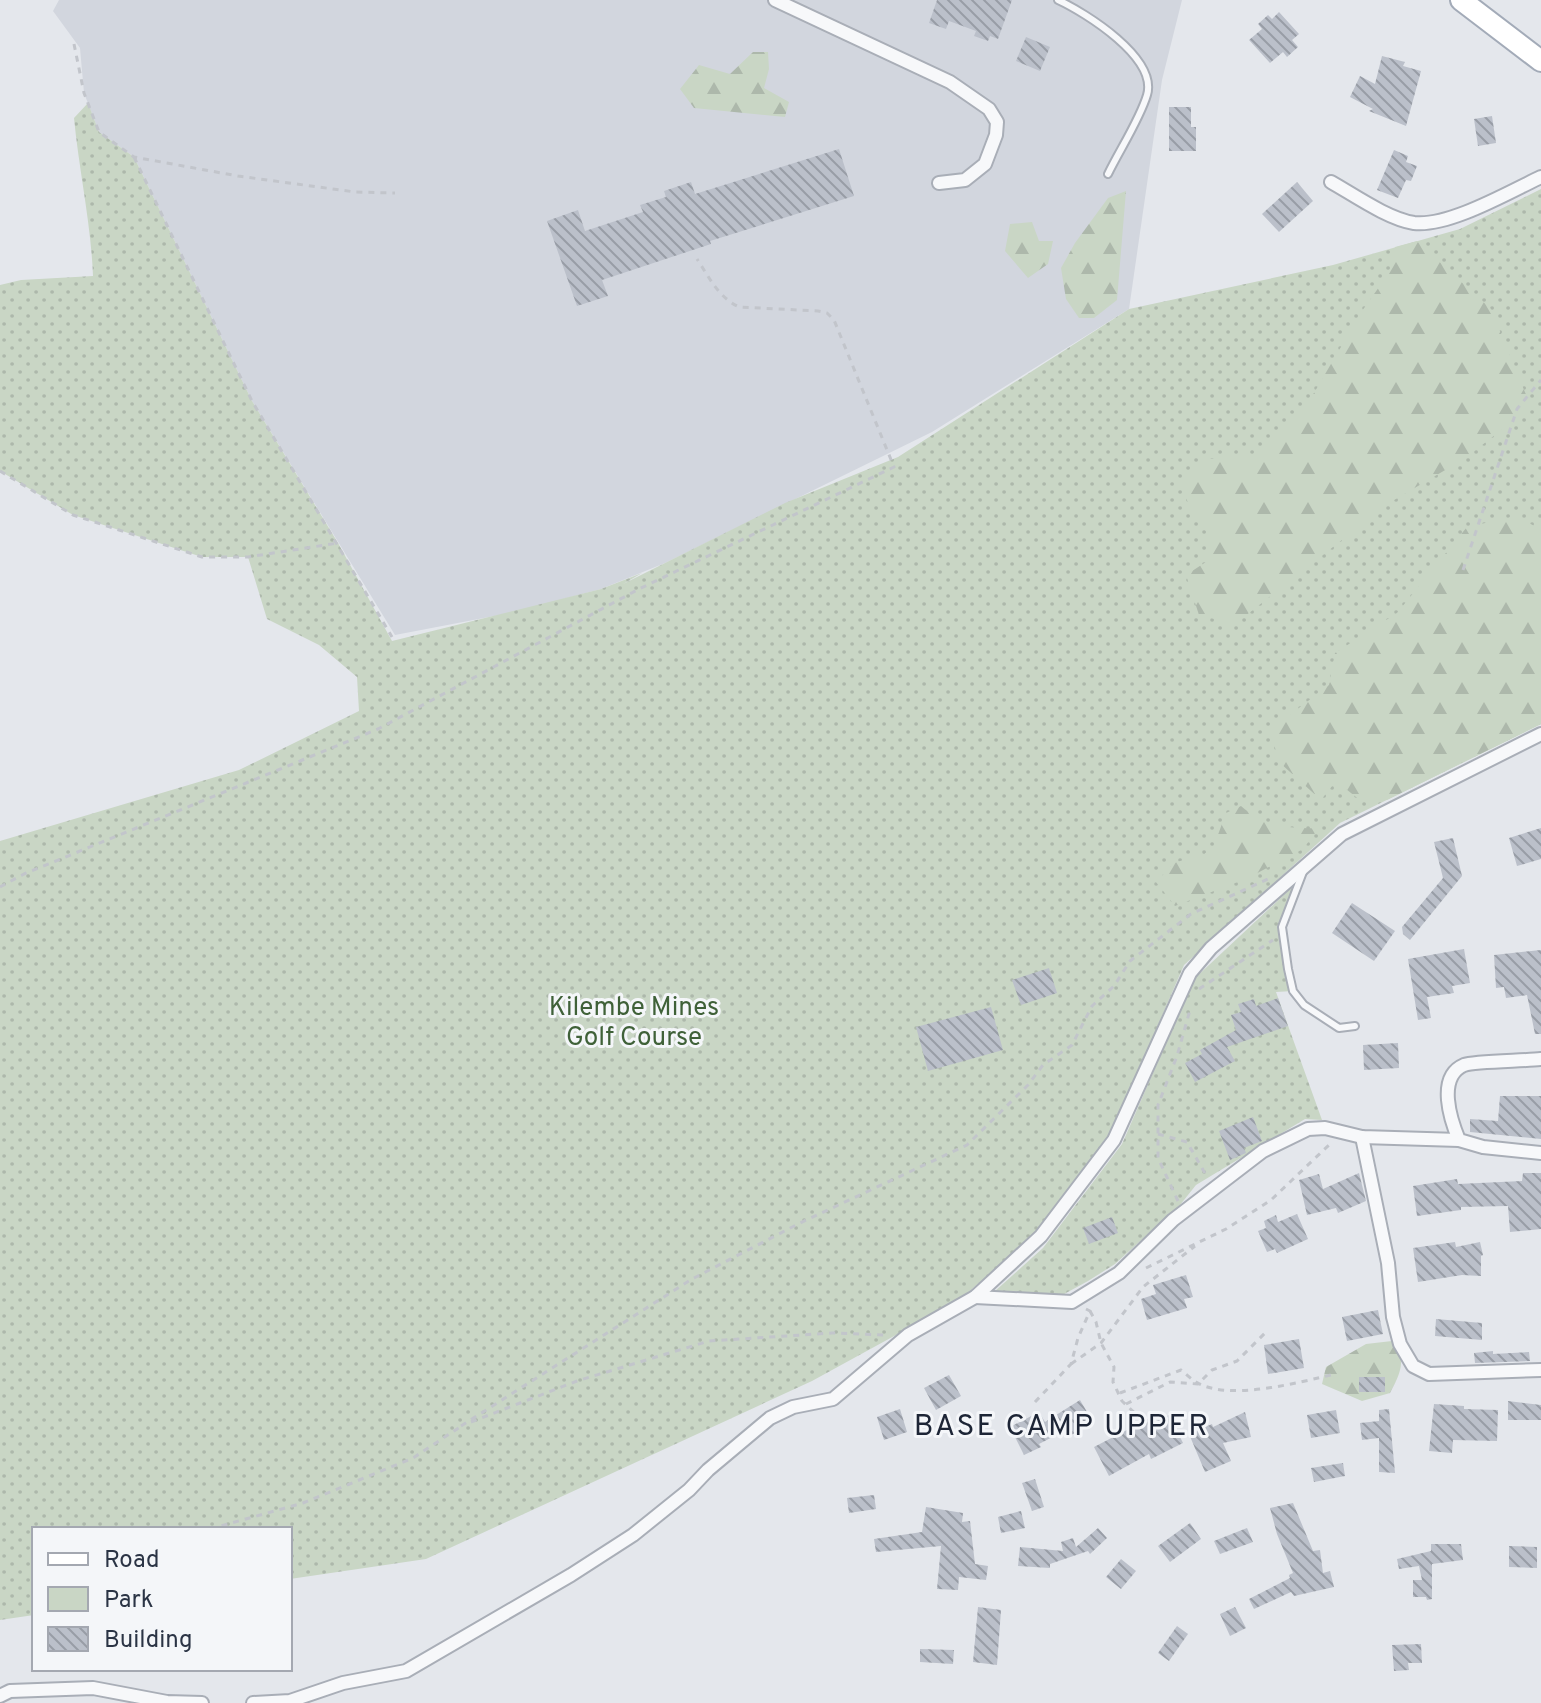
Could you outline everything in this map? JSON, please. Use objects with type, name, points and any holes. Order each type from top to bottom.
[{"type":"main road","points":[[1461,0],[1541,61]]},
{"type":"street","points":[[775,0],[950,82],[989,109],[997,122],[996,135],[985,164],[965,180],[939,183]]},
{"type":"street","points":[[1331,182],[1392,215],[1417,224],[1460,215],[1541,177]]},
{"type":"street","points":[[253,1703],[290,1701],[343,1683],[406,1671],[571,1575],[633,1535],[770,1418],[793,1407],[833,1399],[908,1335],[975,1297],[1041,1236],[1114,1140],[1190,973],[1219,940],[1342,834],[1541,734]]},
{"type":"street","points":[[1459,1140],[1448,1115],[1453,1075],[1464,1065],[1541,1059]]},
{"type":"street","points":[[975,1297],[1072,1302],[1114,1276],[1183,1212],[1263,1151],[1308,1129],[1325,1128],[1362,1137],[1459,1140],[1483,1147],[1541,1153]]},
{"type":"street","points":[[1362,1137],[1388,1263],[1393,1317],[1406,1357],[1413,1366],[1429,1374],[1541,1370]]},
{"type":"street","points":[[0,1696],[10,1691],[93,1688],[167,1702],[202,1703]]},
{"type":"lane","points":[[1058,0],[1115,35],[1145,71],[1148,93],[1108,174]]},
{"type":"lane","points":[[1306,865],[1282,927],[1293,991],[1304,1005],[1339,1028],[1355,1026]]},
{"type":"path","points":[[74,44],[84,93],[99,132],[134,157],[238,176],[355,192],[395,193]]},
{"type":"path","points":[[134,157],[252,401],[392,637]]},
{"type":"path","points":[[0,887],[24,874],[378,729],[639,589],[894,467],[834,320],[827,313],[818,311],[739,307],[727,301],[697,259]]},
{"type":"path","points":[[1463,570],[1517,409],[1541,380]]},
{"type":"path","points":[[0,471],[73,515],[202,557],[248,557],[338,543]]},
{"type":"path","points":[[217,1527],[303,1503],[413,1458],[692,1279],[800,1223],[967,1145],[1028,1085],[1043,1065],[1072,1045],[1092,1006],[1114,986],[1130,961],[1191,914],[1276,875]]},
{"type":"path","points":[[1196,991],[1283,934]]},
{"type":"path","points":[[1183,1212],[1158,1158],[1158,1105],[1192,1004]]},
{"type":"path","points":[[1114,1276],[1140,1271],[1226,1229],[1271,1200],[1341,1133]]},
{"type":"path","points":[[1158,1134],[1187,1142],[1213,1189]]},
{"type":"path","points":[[1035,1402],[1071,1364],[1101,1343],[1143,1287],[1199,1242]]},
{"type":"path","points":[[1072,1302],[1090,1311],[1101,1343],[1114,1367],[1113,1382],[1126,1404],[1140,1418]]},
{"type":"path","points":[[1071,1364],[1090,1311]]},
{"type":"path","points":[[461,1426],[577,1381],[709,1341],[832,1333],[908,1335]]},
{"type":"path","points":[[1198,1384],[1212,1370],[1237,1361],[1265,1333]]},
{"type":"path","points":[[1120,1393],[1181,1370],[1198,1384]]},
{"type":"path","points":[[1126,1404],[1170,1382],[1233,1391],[1284,1386],[1335,1374]]},
{"type":"shaded area","points":[[59,0],[1182,0],[1162,80],[1129,309],[932,432],[665,563],[601,589],[515,612],[395,635],[252,401],[134,157],[99,132],[84,93],[80,48],[53,11]]},
{"type":"green space","points":[[753,52],[768,52],[769,69],[764,88],[789,102],[785,117],[694,108],[680,89],[699,65],[730,74]]},
{"type":"green space","name":"Kilembe Mines Golf Course","points":[[88,103],[99,132],[134,157],[252,401],[338,543],[392,641],[601,589],[642,573],[623,584],[785,503],[898,457],[1129,309],[1333,265],[1460,229],[1541,189],[1541,724],[1340,823],[1184,965],[1103,1148],[1048,1220],[958,1301],[812,1381],[426,1559],[292,1579],[292,1527],[32,1527],[32,1615],[0,1620],[0,841],[239,770],[359,711],[357,677],[319,645],[267,619],[248,557],[202,557],[73,515],[0,471],[0,285],[21,280],[93,276],[74,118]]},
{"type":"green space","points":[[1126,191],[1117,300],[1094,318],[1079,318],[1066,299],[1061,268],[1108,198]]},
{"type":"green space","points":[[1032,222],[1039,241],[1053,241],[1048,264],[1028,278],[1005,251],[1010,224]]},
{"type":"green space","points":[[1417,241],[1491,309],[1531,407],[1464,459],[1389,503],[1235,624],[1199,615],[1186,575],[1209,560],[1209,535],[1192,512],[1181,486],[1210,459],[1261,453],[1314,393],[1362,311],[1389,273],[1395,247]]},
{"type":"green space","points":[[1517,516],[1541,530],[1541,724],[1387,800],[1361,801],[1336,781],[1321,800],[1279,762],[1270,730],[1329,685],[1335,653],[1397,613],[1467,527]]},
{"type":"green space","points":[[1241,806],[1259,818],[1278,825],[1319,828],[1303,849],[1248,878],[1175,906],[1156,882],[1174,863],[1212,851],[1226,813]]},
{"type":"green space","points":[[1301,879],[1283,934],[1293,991],[1276,992],[1322,1120],[1305,1119],[1196,1185],[1180,1205],[1115,1264],[1055,1299],[994,1292],[1043,1248],[1122,1144],[1194,979]]},
{"type":"green space","points":[[1392,1341],[1400,1354],[1401,1367],[1390,1393],[1362,1401],[1322,1384],[1326,1367],[1366,1344]]},
{"type":"building","points":[[937,0],[1012,0],[998,39],[990,36],[988,41],[974,36],[976,31],[949,21],[946,29],[929,23]]},
{"type":"building","points":[[1279,12],[1299,34],[1292,40],[1298,47],[1287,57],[1283,52],[1270,63],[1249,40],[1262,29],[1258,24],[1268,15],[1272,19]]},
{"type":"building","points":[[1026,37],[1050,47],[1040,71],[1016,61]]},
{"type":"building","points":[[1382,56],[1405,62],[1403,66],[1421,71],[1406,126],[1369,111],[1373,109],[1350,97],[1360,76],[1375,84]]},
{"type":"building","points":[[1169,107],[1191,107],[1191,127],[1196,127],[1196,151],[1169,151]]},
{"type":"building","points":[[1492,116],[1496,143],[1478,146],[1474,119]]},
{"type":"building","points":[[839,149],[854,196],[710,241],[711,244],[602,280],[608,296],[577,306],[547,221],[578,210],[585,231],[643,212],[640,205],[666,197],[664,191],[691,182],[695,194]]},
{"type":"building","points":[[1394,150],[1408,156],[1406,162],[1417,166],[1411,181],[1406,180],[1398,198],[1377,190]]},
{"type":"building","points":[[1297,182],[1313,201],[1279,232],[1262,214]]},
{"type":"building","points":[[1541,828],[1541,859],[1517,866],[1509,838]]},
{"type":"building","points":[[1453,838],[1462,876],[1410,940],[1403,934],[1402,927],[1443,878],[1434,842]]},
{"type":"building","points":[[1352,903],[1395,931],[1374,961],[1332,933]]},
{"type":"building","points":[[1464,949],[1470,983],[1452,986],[1454,993],[1427,997],[1431,1018],[1418,1020],[1408,959]]},
{"type":"building","points":[[1541,950],[1541,1034],[1535,1034],[1527,995],[1506,998],[1504,987],[1496,988],[1494,955]]},
{"type":"building","points":[[1049,968],[1057,993],[1021,1005],[1012,980]]},
{"type":"building","points":[[1278,998],[1288,1026],[1227,1047],[1235,1061],[1195,1082],[1185,1063],[1202,1054],[1200,1050],[1236,1030],[1231,1015],[1241,1012],[1238,1004],[1254,999],[1256,1006]]},
{"type":"building","points":[[991,1007],[1003,1050],[928,1071],[916,1027]]},
{"type":"building","points":[[1398,1043],[1399,1068],[1364,1070],[1363,1045]]},
{"type":"building","points":[[1500,1096],[1541,1096],[1541,1139],[1470,1132],[1470,1119],[1498,1121]]},
{"type":"building","points":[[1253,1117],[1262,1141],[1244,1148],[1246,1153],[1230,1160],[1219,1131]]},
{"type":"building","points":[[1359,1173],[1366,1201],[1338,1213],[1336,1208],[1307,1215],[1299,1180],[1319,1174],[1323,1189]]},
{"type":"building","points":[[1523,1173],[1541,1173],[1541,1229],[1510,1232],[1508,1206],[1461,1207],[1461,1210],[1417,1216],[1413,1186],[1457,1179],[1458,1184],[1522,1181]]},
{"type":"building","points":[[1297,1214],[1308,1239],[1277,1253],[1275,1249],[1267,1252],[1258,1231],[1266,1228],[1264,1221],[1276,1215],[1278,1222]]},
{"type":"building","points":[[1112,1217],[1118,1233],[1089,1244],[1083,1228]]},
{"type":"building","points":[[1455,1242],[1456,1247],[1480,1242],[1483,1255],[1481,1276],[1462,1275],[1418,1282],[1413,1248]]},
{"type":"building","points":[[1186,1275],[1193,1297],[1184,1299],[1187,1308],[1147,1320],[1141,1299],[1156,1294],[1153,1285]]},
{"type":"building","points":[[1378,1310],[1383,1334],[1347,1341],[1342,1317]]},
{"type":"building","points":[[1436,1319],[1482,1323],[1482,1340],[1435,1336]]},
{"type":"building","points":[[1299,1339],[1304,1368],[1268,1374],[1264,1345]]},
{"type":"building","points":[[1493,1351],[1493,1354],[1529,1352],[1530,1361],[1475,1363],[1474,1353]]},
{"type":"building","points":[[949,1375],[961,1396],[936,1410],[924,1388]]},
{"type":"building","points":[[1359,1377],[1385,1377],[1385,1392],[1359,1392]]},
{"type":"building","points":[[1080,1400],[1090,1417],[1082,1423],[1084,1427],[1070,1436],[1066,1430],[1024,1455],[1010,1427],[1039,1412],[1045,1422]]},
{"type":"building","points":[[1508,1401],[1541,1405],[1541,1420],[1508,1420]]},
{"type":"building","points":[[1434,1404],[1498,1410],[1497,1441],[1453,1440],[1452,1453],[1429,1451]]},
{"type":"building","points":[[900,1409],[907,1432],[884,1440],[877,1417]]},
{"type":"building","points":[[1389,1409],[1395,1473],[1379,1472],[1379,1438],[1362,1440],[1360,1423],[1379,1421],[1379,1410]]},
{"type":"building","points":[[1336,1410],[1340,1433],[1311,1438],[1307,1415]]},
{"type":"building","points":[[1245,1412],[1251,1437],[1223,1443],[1231,1461],[1205,1472],[1189,1434]]},
{"type":"building","points":[[1169,1415],[1183,1443],[1151,1459],[1149,1454],[1109,1476],[1094,1447],[1148,1419],[1151,1424]]},
{"type":"building","points":[[1343,1463],[1345,1476],[1314,1482],[1311,1468]]},
{"type":"building","points":[[1035,1479],[1044,1507],[1032,1511],[1022,1483]]},
{"type":"building","points":[[874,1495],[876,1509],[849,1513],[847,1498]]},
{"type":"building","points":[[1293,1503],[1313,1551],[1320,1550],[1323,1573],[1330,1571],[1334,1587],[1294,1596],[1291,1592],[1254,1609],[1249,1599],[1290,1578],[1289,1575],[1293,1573],[1270,1508]]},
{"type":"building","points":[[926,1507],[963,1513],[962,1522],[970,1521],[975,1564],[988,1566],[986,1580],[959,1577],[958,1590],[937,1589],[941,1546],[876,1552],[874,1539],[922,1532]]},
{"type":"building","points":[[1021,1511],[1025,1528],[1001,1533],[998,1517]]},
{"type":"building","points":[[1190,1523],[1201,1539],[1170,1562],[1158,1546]]},
{"type":"building","points":[[1098,1528],[1107,1538],[1090,1554],[1088,1551],[1050,1564],[1050,1568],[1018,1566],[1020,1547],[1063,1551],[1061,1542],[1073,1538],[1076,1547]]},
{"type":"building","points":[[1247,1528],[1253,1542],[1220,1554],[1214,1541]]},
{"type":"building","points":[[1431,1544],[1461,1544],[1463,1560],[1432,1564],[1432,1599],[1427,1600],[1426,1597],[1413,1597],[1413,1580],[1422,1580],[1419,1566],[1399,1569],[1397,1559],[1431,1551]]},
{"type":"building","points":[[1509,1546],[1537,1547],[1537,1568],[1509,1567]]},
{"type":"building","points":[[1121,1559],[1136,1571],[1121,1589],[1106,1577]]},
{"type":"building","points":[[978,1607],[1001,1610],[997,1665],[973,1662]]},
{"type":"building","points":[[1235,1607],[1246,1628],[1230,1636],[1220,1614]]},
{"type":"building","points":[[1177,1626],[1188,1634],[1169,1661],[1158,1653]]},
{"type":"building","points":[[1421,1644],[1422,1663],[1408,1663],[1409,1670],[1394,1671],[1392,1645]]},
{"type":"building","points":[[920,1649],[954,1650],[953,1664],[920,1662]]},
{"type":"district","name":"BASE CAMP UPPER","points":[[1062,1427]]}]
